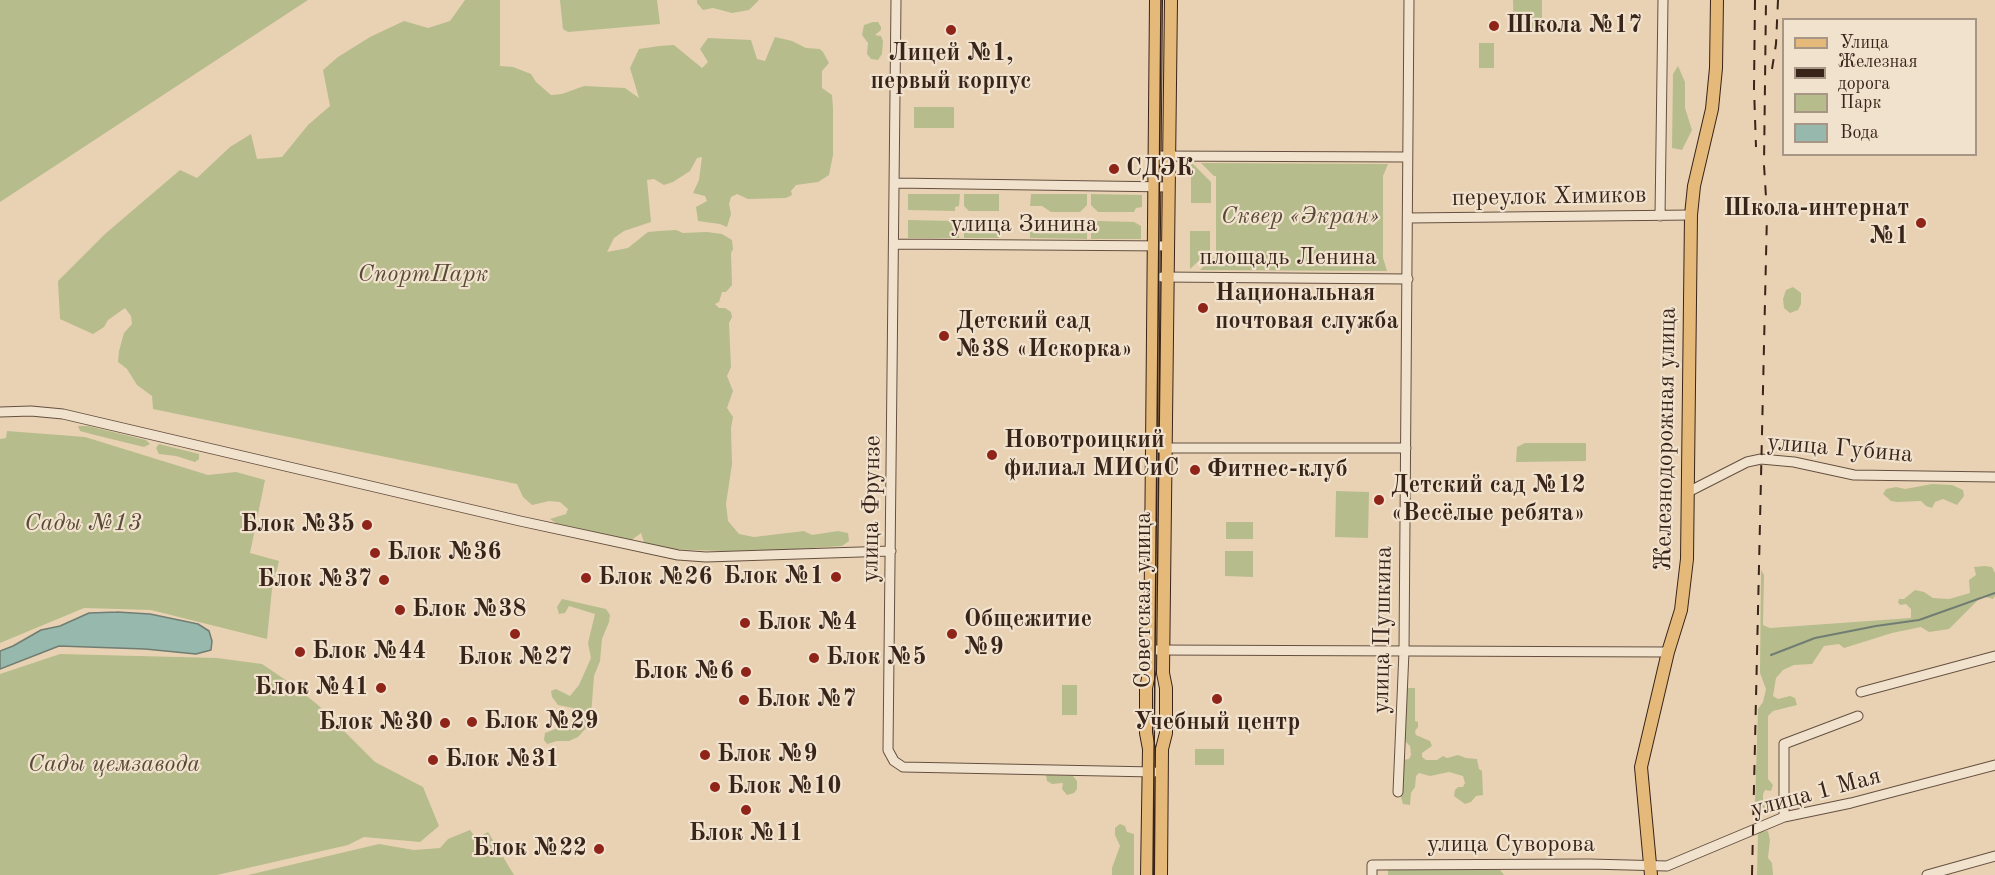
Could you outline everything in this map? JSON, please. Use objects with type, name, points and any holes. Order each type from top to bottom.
[{"type":"main road","name":"Советская улица","points":[[1147,875],[1149,749],[1146,733],[1146,688],[1150,673],[1156,0]]},
{"type":"main road","name":"Советская улица","points":[[1161,875],[1162,749],[1166,733],[1163,650],[1171,0]]},
{"type":"main road","name":"Железнодорожная улица","points":[[1651,870],[1641,767],[1668,652],[1681,610],[1687,559],[1691,215],[1694,186],[1712,109],[1716,68],[1717,0]]},
{"type":"street","name":"улица Фрунзе","points":[[896,0],[888,750],[894,761],[903,767],[1162,772]]},
{"type":"street","name":"улица Пушкина","points":[[1398,792],[1404,651],[1409,0]]},
{"type":"street","points":[[1660,216],[1663,0]]},
{"type":"street","points":[[1154,156],[1407,157]]},
{"type":"street","name":"улица Зинина","points":[[894,183],[1169,187]]},
{"type":"street","name":"переулок Химиков","points":[[1408,218],[1691,215]]},
{"type":"street","name":"улица Зинина","points":[[894,244],[1168,246]]},
{"type":"street","name":"площадь Ленина","points":[[1153,277],[1408,279]]},
{"type":"street","points":[[0,412],[31,411],[63,414],[520,521],[678,555],[716,557],[891,551]]},
{"type":"street","points":[[1152,448],[1406,448]]},
{"type":"street","name":"улица Губина","points":[[1688,492],[1748,462],[1761,459],[1794,462],[1854,475],[1995,477]]},
{"type":"street","points":[[1150,650],[1668,652]]},
{"type":"street","points":[[1861,692],[1995,656]]},
{"type":"street","points":[[1784,817],[1784,744],[1858,716]]},
{"type":"street","name":"улица 1 Мая","points":[[1651,870],[1667,866],[1784,817],[1995,765]]},
{"type":"street","points":[[1927,875],[1995,856]]},
{"type":"street","name":"улица Суворова","points":[[1372,870],[1651,870]]},
{"type":"green space","points":[[0,0],[308,0],[0,202]]},
{"type":"green space","name":"СпортПарк","points":[[465,0],[500,0],[500,66],[513,67],[531,74],[536,82],[551,95],[562,94],[584,86],[625,88],[639,98],[630,68],[639,49],[674,45],[702,68],[708,62],[700,49],[708,38],[751,40],[757,59],[765,61],[775,37],[792,41],[806,48],[820,49],[823,52],[829,63],[822,71],[822,88],[832,95],[833,108],[833,155],[829,175],[818,182],[796,185],[791,191],[792,195],[786,198],[748,199],[737,194],[731,197],[729,204],[731,214],[727,227],[698,221],[696,207],[707,201],[705,196],[693,193],[699,180],[702,157],[697,158],[690,171],[673,182],[664,185],[654,179],[647,180],[651,222],[624,231],[614,238],[607,252],[628,248],[648,232],[676,230],[683,233],[707,232],[722,234],[732,240],[732,285],[726,292],[722,292],[719,302],[715,304],[731,312],[732,317],[729,323],[731,367],[727,376],[733,391],[727,408],[733,417],[732,464],[726,504],[728,521],[739,534],[754,537],[804,531],[812,535],[838,531],[848,533],[849,541],[842,546],[749,552],[667,549],[644,542],[641,533],[629,542],[621,538],[557,524],[550,519],[566,514],[568,509],[560,502],[549,501],[532,505],[523,497],[517,484],[153,409],[152,396],[137,385],[127,369],[118,362],[124,333],[132,324],[131,316],[125,308],[93,334],[60,319],[58,281],[105,234],[180,170],[197,178],[230,147],[251,134],[257,159],[282,157],[308,125],[330,106],[323,70],[338,57],[370,37],[404,21],[428,28],[450,21]]},
{"type":"green space","points":[[560,0],[657,0],[660,24],[568,32],[563,29]]},
{"type":"green space","points":[[697,0],[759,0],[749,10],[732,13],[713,8],[703,10]]},
{"type":"green space","points":[[1513,0],[1542,0],[1542,34],[1514,34]]},
{"type":"green space","points":[[878,22],[881,27],[875,35],[881,36],[883,41],[882,54],[878,60],[871,59],[867,54],[868,43],[862,35],[864,25]]},
{"type":"green space","points":[[1479,43],[1494,43],[1494,68],[1479,68]]},
{"type":"green space","points":[[1678,66],[1685,82],[1685,108],[1692,130],[1682,150],[1672,148],[1673,74]]},
{"type":"green space","points":[[914,107],[954,107],[954,128],[914,128]]},
{"type":"green space","points":[[1191,162],[1211,182],[1211,203],[1191,203]]},
{"type":"green space","name":"Сквер «Экран»","points":[[1201,163],[1388,164],[1383,176],[1383,258],[1387,271],[1200,270],[1216,257],[1216,176]]},
{"type":"green space","points":[[908,194],[960,194],[959,206],[955,207],[955,211],[908,210]]},
{"type":"green space","points":[[964,194],[999,194],[999,211],[969,211],[964,206]]},
{"type":"green space","points":[[1031,194],[1087,194],[1087,205],[1080,212],[1051,212],[1042,206],[1030,206]]},
{"type":"green space","points":[[1091,194],[1142,195],[1142,207],[1136,208],[1134,212],[1098,212],[1091,205]]},
{"type":"green space","points":[[908,220],[954,221],[959,226],[959,238],[908,238]]},
{"type":"green space","points":[[969,221],[999,221],[999,238],[964,238],[964,226]]},
{"type":"green space","points":[[1051,221],[1080,221],[1087,228],[1087,239],[1030,238],[1030,227],[1042,228]]},
{"type":"green space","points":[[1098,221],[1134,222],[1141,226],[1141,239],[1091,239],[1091,228]]},
{"type":"green space","points":[[1190,231],[1210,231],[1210,250],[1190,269]]},
{"type":"green space","points":[[1793,287],[1801,293],[1801,304],[1798,310],[1790,313],[1784,308],[1783,299],[1786,290]]},
{"type":"green space","points":[[78,426],[88,426],[146,440],[150,444],[144,447],[95,435],[80,431]]},
{"type":"green space","name":"Сады №13","points":[[7,431],[85,437],[208,475],[236,472],[265,480],[250,553],[279,561],[272,589],[267,639],[151,610],[84,608],[0,643],[0,439],[6,438]]},
{"type":"green space","points":[[1525,443],[1586,443],[1586,461],[1516,462],[1517,447]]},
{"type":"green space","points":[[159,444],[199,454],[199,459],[195,462],[159,454],[156,448]]},
{"type":"green space","points":[[1932,484],[1952,485],[1963,490],[1964,496],[1957,505],[1943,499],[1935,502],[1932,508],[1921,501],[1891,501],[1883,494],[1886,489],[1896,487],[1905,489]]},
{"type":"green space","points":[[1336,491],[1369,492],[1368,538],[1335,537]]},
{"type":"green space","points":[[1226,522],[1253,522],[1253,539],[1226,539]]},
{"type":"green space","points":[[1225,551],[1253,551],[1253,577],[1225,576]]},
{"type":"green space","points":[[1974,567],[1992,567],[1995,573],[1995,596],[1993,599],[1982,596],[1949,629],[1929,632],[1921,627],[1892,633],[1844,648],[1839,644],[1824,646],[1812,664],[1794,665],[1783,670],[1776,678],[1773,696],[1778,699],[1790,696],[1795,698],[1797,705],[1773,711],[1768,716],[1768,779],[1773,785],[1771,791],[1765,790],[1763,794],[1763,800],[1769,803],[1768,811],[1755,805],[1758,709],[1763,702],[1766,689],[1760,673],[1761,570],[1764,575],[1763,625],[1770,628],[1911,618],[1911,609],[1906,604],[1900,605],[1899,599],[1904,599],[1915,590],[1924,592],[1933,598],[1949,599],[1970,593],[1969,580],[1976,575]]},
{"type":"green space","points":[[562,599],[606,609],[610,615],[602,639],[600,661],[594,676],[591,716],[587,727],[578,737],[569,741],[547,744],[544,740],[545,733],[558,728],[563,729],[572,724],[577,717],[573,708],[558,705],[551,691],[556,689],[570,696],[579,685],[591,658],[588,643],[595,614],[569,606],[565,613],[559,614],[557,607]]},
{"type":"green space","name":"Сады цемзавода","points":[[60,654],[217,658],[262,664],[318,705],[375,762],[423,787],[439,826],[420,842],[364,837],[348,845],[217,875],[0,875],[0,674]]},
{"type":"green space","points":[[1062,685],[1077,685],[1077,715],[1062,715]]},
{"type":"green space","points":[[1405,688],[1415,688],[1415,721],[1418,722],[1416,735],[1430,741],[1432,746],[1422,753],[1422,757],[1426,760],[1437,760],[1443,756],[1447,758],[1458,755],[1477,759],[1479,769],[1482,771],[1483,795],[1476,796],[1471,802],[1465,804],[1454,796],[1455,790],[1463,787],[1465,783],[1463,776],[1449,772],[1430,776],[1419,773],[1411,793],[1410,805],[1403,804],[1401,797],[1403,760],[1409,759],[1411,755],[1410,746],[1404,740]]},
{"type":"green space","points":[[1195,749],[1224,749],[1224,765],[1195,765]]},
{"type":"green space","points":[[1046,775],[1073,776],[1077,781],[1077,789],[1074,793],[1067,795],[1062,789],[1063,783],[1052,784],[1047,781]]},
{"type":"green space","points":[[1120,824],[1125,826],[1127,832],[1134,834],[1134,875],[1112,875],[1112,868],[1120,846],[1115,835],[1115,828]]},
{"type":"green space","points":[[470,830],[476,838],[488,832],[514,875],[248,875],[379,844],[414,850],[440,848],[448,839]]},
{"type":"green space","points":[[1768,831],[1770,840],[1768,858],[1772,863],[1773,875],[1757,875],[1758,832]]},
{"type":"green space","points":[[1388,870],[1500,870],[1504,875],[1388,875]]},
{"type":"water","points":[[89,613],[150,614],[198,624],[209,631],[212,641],[211,650],[196,654],[145,649],[59,646],[0,669],[0,651],[41,630],[60,626]]},
{"type":"waterway","points":[[1771,655],[1815,638],[1919,620],[1995,593]]},
{"type":"tram line","points":[[1153,875],[1161,0]]},
{"type":"railway","points":[[1755,0],[1756,147]]},
{"type":"railway","points":[[1752,875],[1767,213],[1764,165],[1766,0]]},
{"type":"railway","points":[[1772,69],[1776,44],[1778,0]]},
{"type":"place","name":"Школа №17","points":[[1494,26]]},
{"type":"place","name":"Лицей №1, первый корпус","points":[[951,30]]},
{"type":"place","name":"СДЭК","points":[[1114,169]]},
{"type":"place","name":"Школа-интернат №1","points":[[1921,223]]},
{"type":"place","name":"Национальная почтовая служба","points":[[1203,308]]},
{"type":"place","name":"Детский сад №38 «Искорка»","points":[[944,336]]},
{"type":"place","name":"Новотроицкий филиал МИСиС","points":[[992,455]]},
{"type":"place","name":"Фитнес-клуб","points":[[1195,470]]},
{"type":"place","name":"Детский сад №12 «Весёлые ребята»","points":[[1379,500]]},
{"type":"place","name":"Блок №35","points":[[367,525]]},
{"type":"place","name":"Блок №36","points":[[375,553]]},
{"type":"place","name":"Блок №1","points":[[836,577]]},
{"type":"place","name":"Блок №26","points":[[586,578]]},
{"type":"place","name":"Блок №37","points":[[384,580]]},
{"type":"place","name":"Блок №38","points":[[400,610]]},
{"type":"place","name":"Блок №4","points":[[745,623]]},
{"type":"place","name":"Блок №27","points":[[515,634]]},
{"type":"place","name":"Общежитие №9","points":[[952,634]]},
{"type":"place","name":"Блок №44","points":[[300,652]]},
{"type":"place","name":"Блок №5","points":[[814,658]]},
{"type":"place","name":"Блок №6","points":[[746,672]]},
{"type":"place","name":"Блок №41","points":[[381,688]]},
{"type":"place","name":"Учебный центр","points":[[1217,699]]},
{"type":"place","name":"Блок №7","points":[[744,700]]},
{"type":"place","name":"Блок №29","points":[[472,722]]},
{"type":"place","name":"Блок №30","points":[[445,723]]},
{"type":"place","name":"Блок №9","points":[[705,755]]},
{"type":"place","name":"Блок №31","points":[[433,760]]},
{"type":"place","name":"Блок №10","points":[[715,787]]},
{"type":"place","name":"Блок №11","points":[[746,810]]},
{"type":"place","name":"Блок №22","points":[[599,849]]}]
